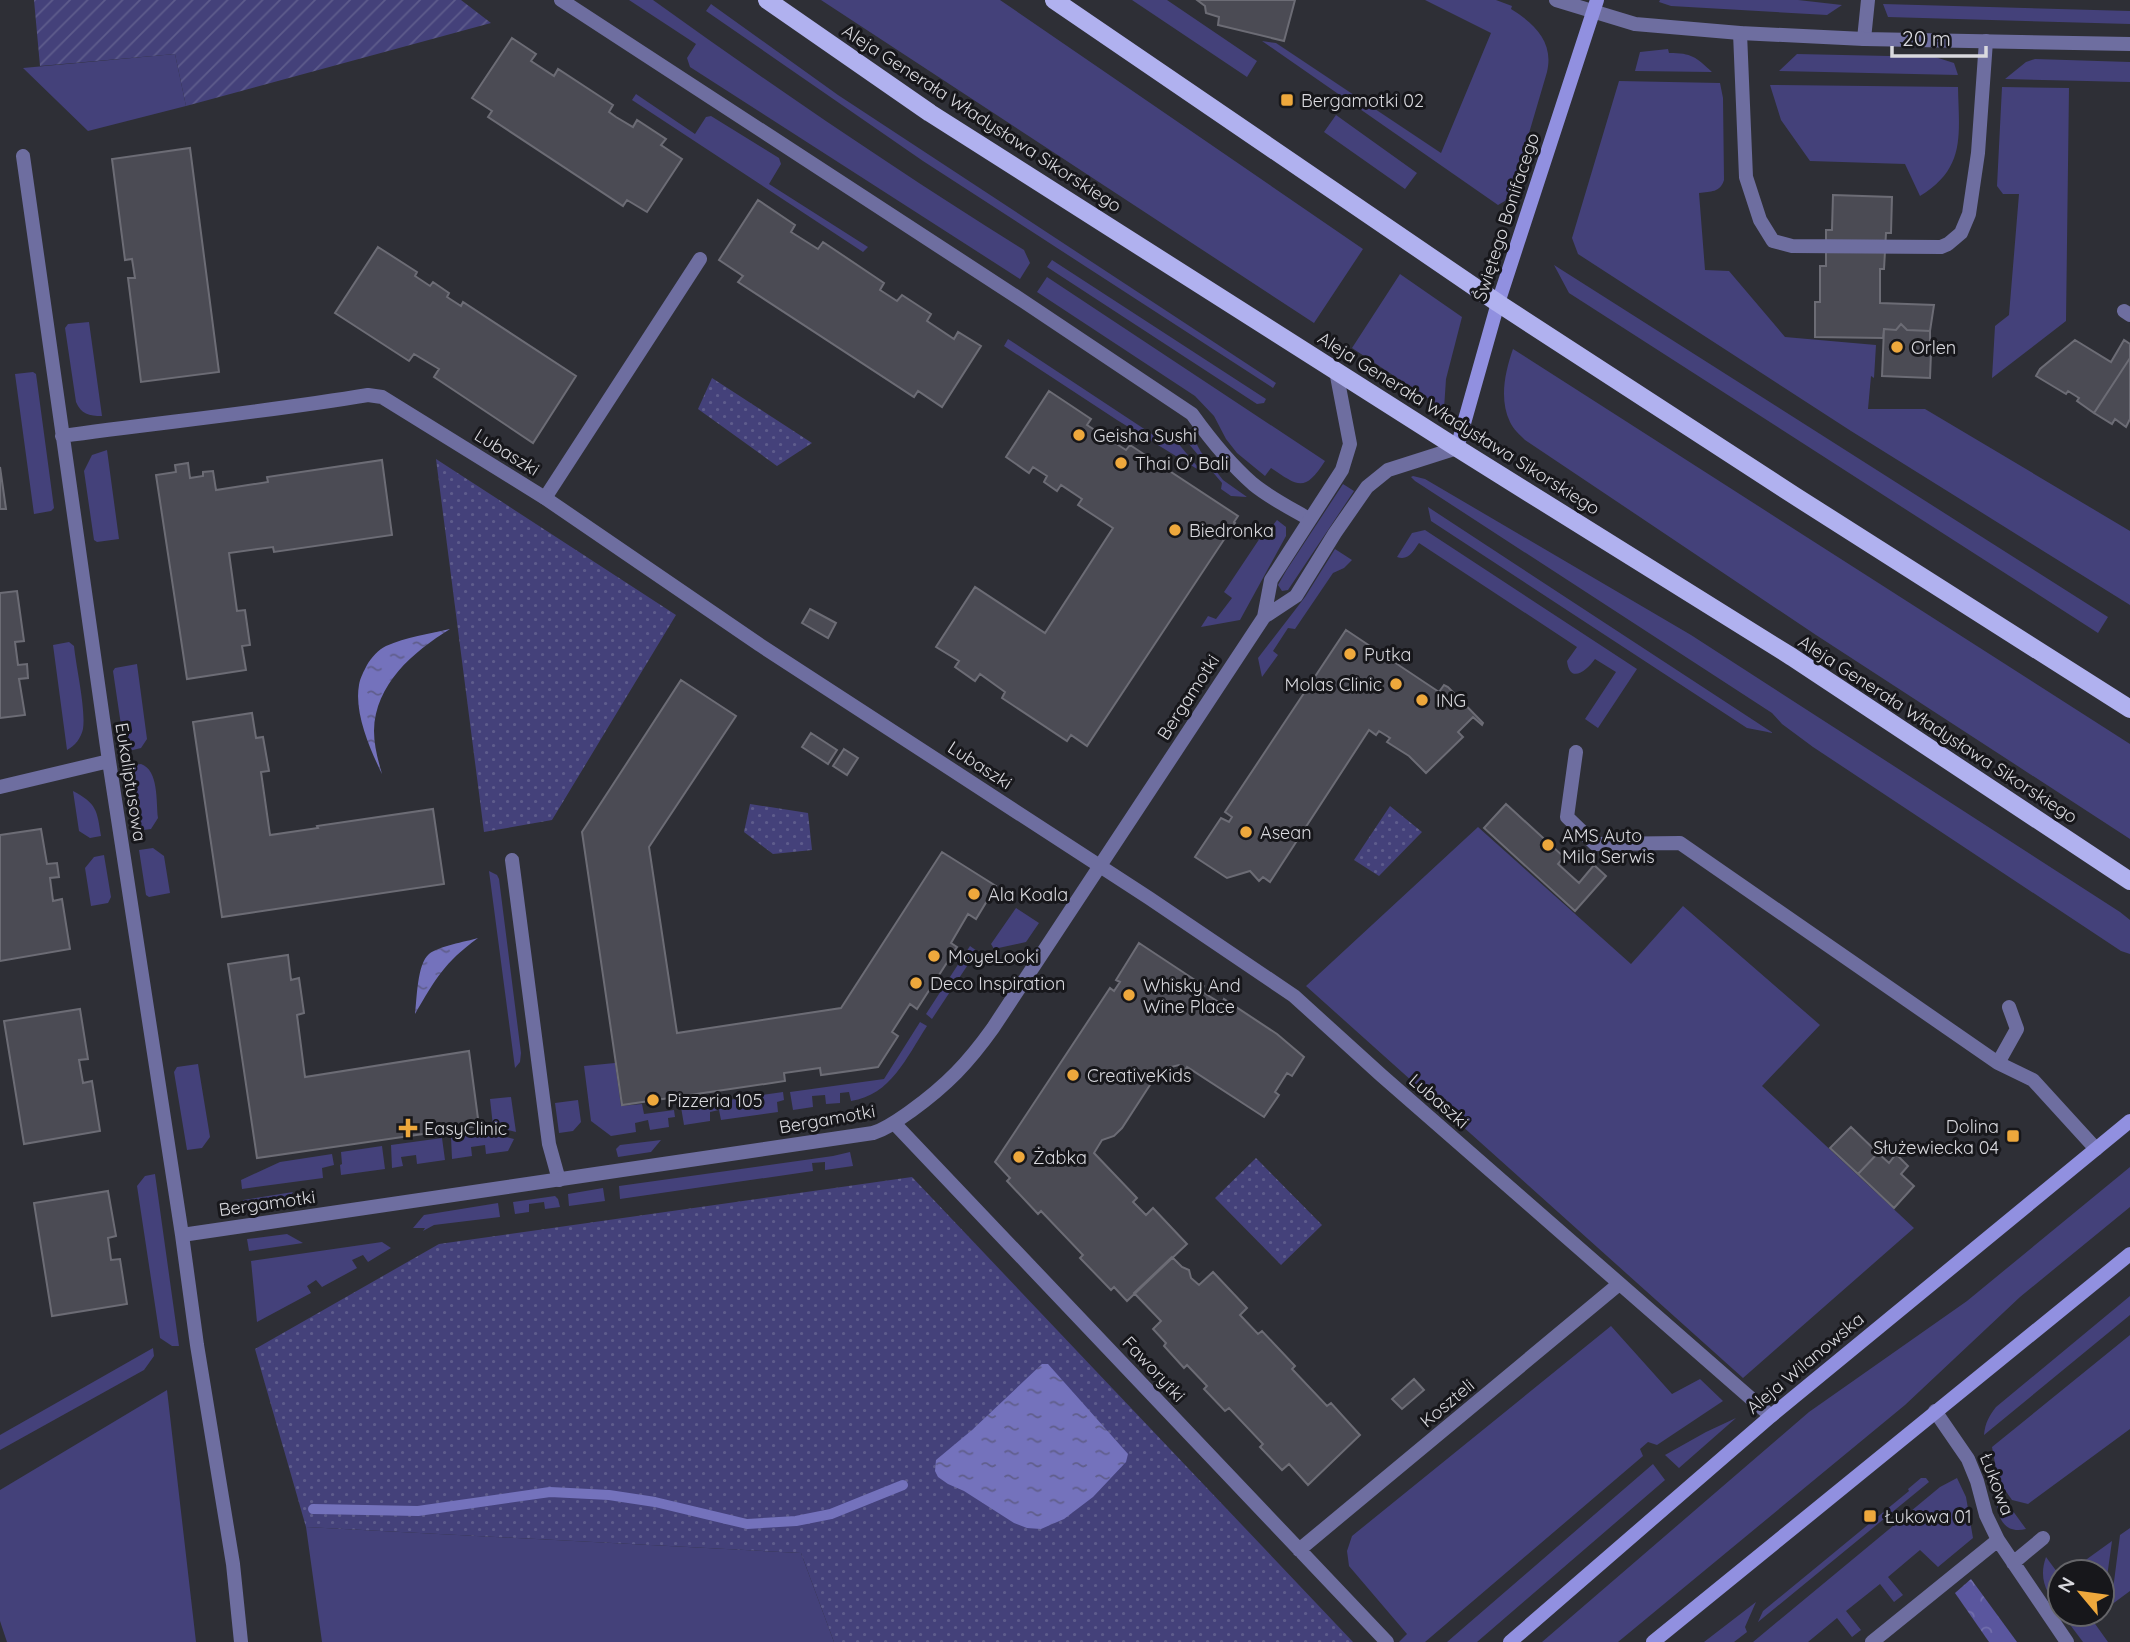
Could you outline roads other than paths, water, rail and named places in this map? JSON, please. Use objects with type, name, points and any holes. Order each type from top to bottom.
[{"type":"main road","name":"Aleja Generała Władysława Sikorskiego","points":[[767,0],[930,113],[1792,657],[2130,881]]},
{"type":"main road","points":[[1057,1],[1497,303],[2130,709]]},
{"type":"main road","name":"Świętego Bonifacego","points":[[1457,448],[1497,303],[1595,6]]},
{"type":"main road","name":"Aleja Wilanowska","points":[[1510,1642],[1771,1416],[2130,1121]]},
{"type":"main road","points":[[1653,1642],[2130,1254]]},
{"type":"street","points":[[561,0],[1192,414],[1240,472],[1256,486],[1308,519]]},
{"type":"street","points":[[1556,0],[1595,6],[1635,24],[1740,33],[1864,39],[2130,44]]},
{"type":"street","points":[[1864,39],[1868,0]]},
{"type":"street","points":[[1740,33],[1746,177],[1760,220],[1773,241],[1791,246],[1941,247],[1961,233],[1969,214],[1978,153],[1986,41]]},
{"type":"street","name":"Eukaliptusowa","points":[[23,156],[108,761],[233,1564],[241,1642]]},
{"type":"street","points":[[545,498],[699,260]]},
{"type":"street","name":"Bergamotki","points":[[182,1235],[836,1139],[873,1133],[894,1123],[951,1080],[977,1050],[1264,617],[1271,580],[1342,470],[1350,444],[1336,371]]},
{"type":"street","name":"Lubaszki","points":[[62,436],[280,410],[375,395],[382,397],[545,498],[760,645],[1294,996],[1771,1416]]},
{"type":"street","name":"Bergamotki","points":[[1264,617],[1296,596],[1367,487],[1388,470],[1457,448]]},
{"type":"street","points":[[1576,752],[1567,817],[1595,844],[1680,844],[1998,1063],[2033,1080],[2096,1149]]},
{"type":"street","points":[[0,787],[108,761]]},
{"type":"street","points":[[512,860],[549,1144],[559,1180]]},
{"type":"street","points":[[1998,1063],[2017,1029],[2009,1007]]},
{"type":"street","name":"Faworytki","points":[[894,1123],[1387,1642]]},
{"type":"street","name":"Koszteli","points":[[1299,1550],[1619,1284]]},
{"type":"street","name":"Łukowa","points":[[1935,1411],[1968,1459],[1986,1515],[1998,1540],[2067,1642]]},
{"type":"street","points":[[2013,1563],[2043,1538]]},
{"type":"street","points":[[1872,1642],[1998,1540]]},
{"type":"water","points":[[450,629],[423,648],[398,671],[381,698],[374,731],[375,748],[382,774],[361,719],[358,696],[363,672],[373,657],[386,646]]},
{"type":"water","points":[[478,938],[442,972],[415,1014],[420,973],[429,954],[445,946]]},
{"type":"water","points":[[1042,1364],[1048,1364],[1128,1454],[1126,1462],[1093,1497],[1064,1519],[1041,1529],[1014,1523],[964,1491],[948,1484],[938,1477],[935,1471],[936,1460]]},
{"type":"waterway","points":[[313,1509],[418,1511],[550,1492],[609,1495],[655,1502],[747,1524],[796,1521],[831,1514],[903,1485]]},
{"type":"place","name":"Bergamotki 02","points":[[1287,100]]},
{"type":"place","name":"Orlen","points":[[1897,347]]},
{"type":"place","name":"Geisha Sushi","points":[[1079,435]]},
{"type":"place","name":"Thai O' Bali","points":[[1121,463]]},
{"type":"place","name":"Biedronka","points":[[1175,530]]},
{"type":"place","name":"Putka","points":[[1350,654]]},
{"type":"place","name":"Molas Clinic","points":[[1396,684]]},
{"type":"place","name":"ING","points":[[1422,700]]},
{"type":"place","name":"Asean","points":[[1246,832]]},
{"type":"place","name":"AMS Auto Mila Serwis","points":[[1548,845]]},
{"type":"place","name":"Ala Koala","points":[[974,894]]},
{"type":"place","name":"MoyeLooki","points":[[934,956]]},
{"type":"place","name":"Deco Inspiration","points":[[916,983]]},
{"type":"place","name":"Whisky And Wine Place","points":[[1129,995]]},
{"type":"place","name":"CreativeKids","points":[[1073,1075]]},
{"type":"place","name":"Pizzeria 105","points":[[653,1100]]},
{"type":"place","name":"EasyClinic","points":[[408,1128]]},
{"type":"place","name":"Dolina Służewiecka 04","points":[[2013,1136]]},
{"type":"place","name":"Żabka","points":[[1019,1157]]},
{"type":"place","name":"Łukowa 01","points":[[1870,1516]]}]
